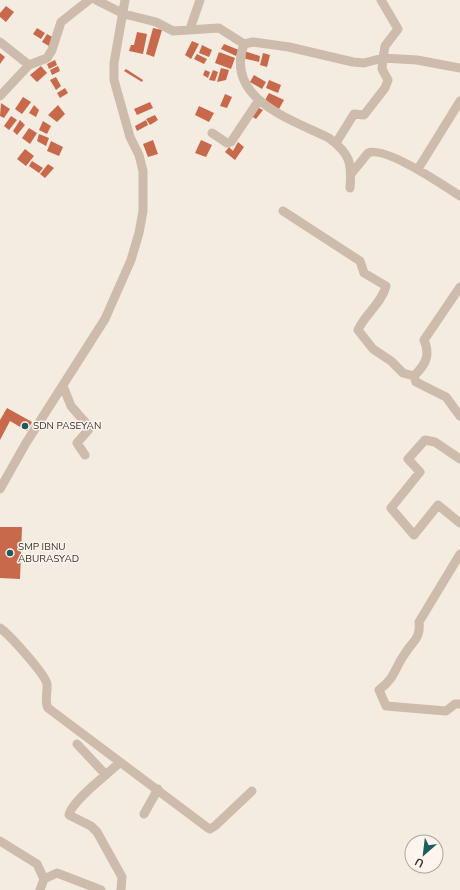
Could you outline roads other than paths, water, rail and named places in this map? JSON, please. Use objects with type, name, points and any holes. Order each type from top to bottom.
[{"type":"street","points":[[0,96],[30,65],[47,58],[52,50],[61,22],[89,0]]},
{"type":"street","points":[[96,0],[124,14],[156,22],[172,31],[219,28],[244,44],[253,42],[289,47],[353,62],[364,63],[383,58],[417,60],[460,68]]},
{"type":"street","points":[[0,489],[26,443],[101,325],[121,286],[139,233],[143,210],[143,171],[139,154],[130,137],[114,80],[114,63],[124,14],[125,0]]},
{"type":"street","points":[[190,29],[200,0]]},
{"type":"street","points":[[336,143],[354,114],[364,115],[385,88],[388,80],[382,69],[385,46],[398,29],[381,0]]},
{"type":"street","points":[[0,42],[30,65]]},
{"type":"street","points":[[244,44],[240,58],[241,76],[249,91],[276,112],[329,138],[336,143],[348,157],[351,174],[350,188]]},
{"type":"street","points":[[212,133],[227,143],[231,142],[259,100]]},
{"type":"street","points":[[418,169],[460,101]]},
{"type":"street","points":[[351,174],[371,152],[377,152],[418,169],[460,196]]},
{"type":"street","points":[[283,211],[360,261],[364,273],[386,286],[384,295],[363,320],[358,330],[373,349],[391,361],[403,373],[414,376]]},
{"type":"street","points":[[414,376],[424,365],[428,349],[424,340],[460,287]]},
{"type":"street","points":[[414,376],[416,382],[446,397],[460,416]]},
{"type":"street","points":[[63,386],[70,406],[90,428],[77,443],[85,455]]},
{"type":"street","points":[[460,459],[435,442],[425,440],[408,459],[420,472],[391,508],[414,535],[438,505],[460,523]]},
{"type":"street","points":[[460,554],[419,622],[420,630],[412,647],[406,651],[389,682],[379,690],[386,706],[446,711],[455,704],[460,704]]},
{"type":"street","points":[[0,628],[12,638],[46,681],[46,704],[48,708],[119,763],[158,789],[210,829],[252,791]]},
{"type":"street","points":[[77,744],[106,776]]},
{"type":"street","points":[[119,763],[79,800],[69,815],[91,826],[97,832],[122,877],[121,890]]},
{"type":"street","points":[[144,814],[158,789]]},
{"type":"street","points":[[0,841],[37,864],[44,879],[40,890]]},
{"type":"street","points":[[44,879],[57,873],[101,890]]},
{"type":"place","name":"SDN PASEYAN","points":[[25,426]]},
{"type":"place","name":"SMP IBNU ABURASYAD","points":[[10,553]]}]
